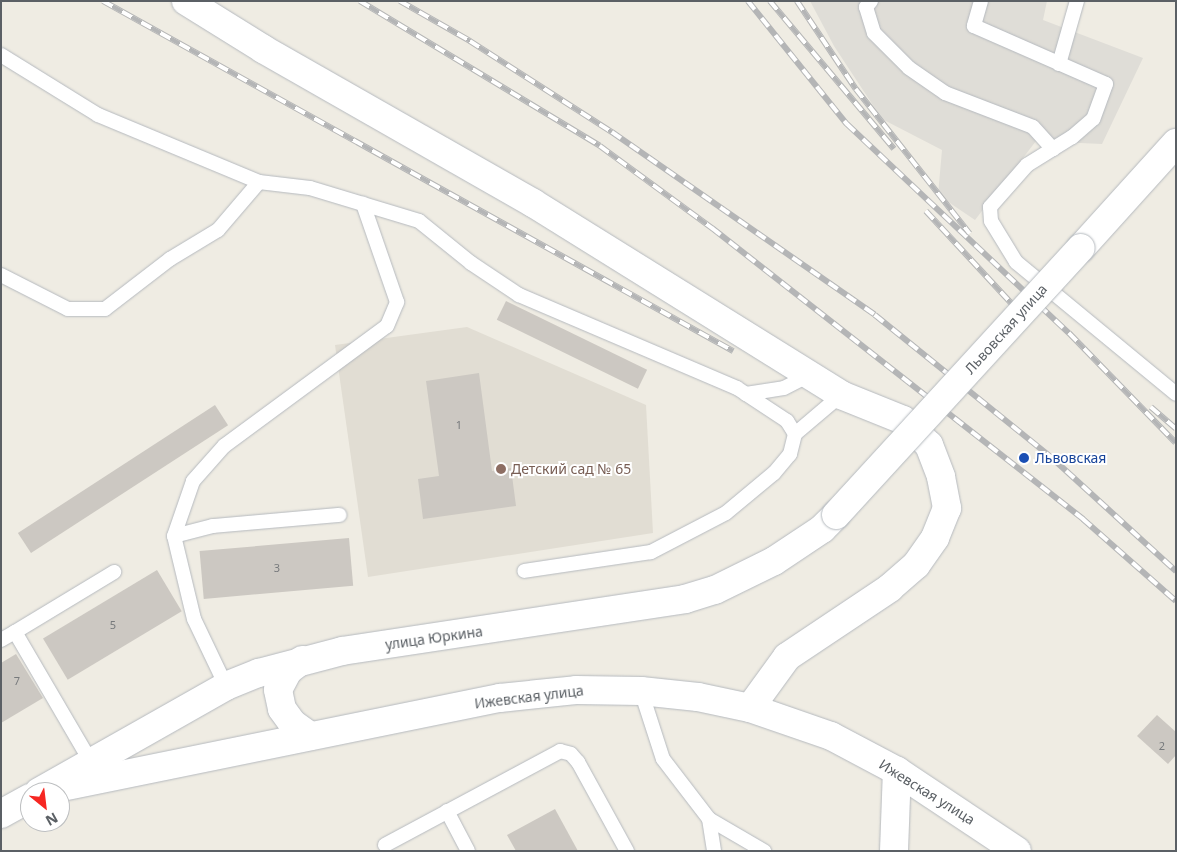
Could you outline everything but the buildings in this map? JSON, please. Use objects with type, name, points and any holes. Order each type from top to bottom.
[{"type":"street","points":[[186,1],[263,49],[532,203],[841,395],[903,420],[929,444],[941,476],[947,508],[935,538],[916,565],[890,588],[787,657],[750,708]]},
{"type":"street","name":"Львовская улица","points":[[836,514],[1176,143]]},
{"type":"street","name":"улица Юркина","points":[[57,782],[226,686],[302,660],[684,599],[715,590],[774,561],[822,529],[836,514]]},
{"type":"street","points":[[302,660],[288,671],[278,690],[282,709],[292,724],[310,736]]},
{"type":"street","name":"Ижевская улица","points":[[70,786],[500,698],[576,690],[642,691],[698,697],[750,708],[831,736],[897,771],[993,841],[1017,851]]},
{"type":"street","points":[[894,851],[897,771]]},
{"type":"street","points":[[1,814],[20,804]]},
{"type":"lane","points":[[871,1],[866,7],[874,33],[909,68],[946,93],[1033,127],[1053,149]]},
{"type":"lane","points":[[981,1],[974,26],[1106,84],[1092,119],[1053,149],[1027,165],[990,207],[991,221],[1016,262],[1176,394]]},
{"type":"lane","points":[[1059,64],[1078,1]]},
{"type":"lane","points":[[1,55],[98,114],[259,182],[310,188],[419,221],[471,263],[519,295],[746,394],[787,421],[795,434]]},
{"type":"lane","points":[[1,275],[68,309],[105,308],[170,259],[218,230],[259,182]]},
{"type":"lane","points":[[226,686],[194,619],[174,536],[193,481],[224,446],[388,326],[397,302],[363,204]]},
{"type":"lane","points":[[746,394],[784,388],[810,375]]},
{"type":"lane","points":[[524,571],[651,552],[726,513],[774,474],[790,454],[795,434],[841,395]]},
{"type":"lane","points":[[174,536],[213,526],[340,515]]},
{"type":"lane","points":[[1,640],[114,572]]},
{"type":"lane","points":[[15,632],[91,762]]},
{"type":"lane","points":[[642,691],[663,759],[709,820],[764,851]]},
{"type":"lane","points":[[385,845],[560,751],[571,754],[578,762],[627,851]]},
{"type":"lane","points":[[447,811],[468,851]]},
{"type":"lane","points":[[709,820],[714,851]]},
{"type":"shaded area","points":[[810,1],[1047,1],[1043,20],[1143,58],[1102,144],[1036,141],[975,220],[938,195],[942,150],[882,119],[834,46]]},
{"type":"shaded area","name":"Детский сад № 65","points":[[467,327],[646,405],[653,533],[368,577],[335,345]]},
{"type":"railway","points":[[103,1],[733,351]]},
{"type":"railway","points":[[360,1],[600,146],[712,228],[1083,519],[1176,601]]},
{"type":"railway","points":[[400,1],[470,41],[612,132],[875,315],[1050,456],[1176,571]]},
{"type":"railway","points":[[748,1],[847,124],[1069,333],[1176,443]]},
{"type":"railway","points":[[770,1],[894,149]]},
{"type":"railway","points":[[797,1],[856,89],[970,234]]},
{"type":"railway","points":[[926,211],[1012,304]]},
{"type":"railway","points":[[1151,407],[1176,429]]},
{"type":"place","name":"Львовская","points":[[1024,458]]},
{"type":"place","name":"Детский сад № 65","points":[[501,469]]}]
